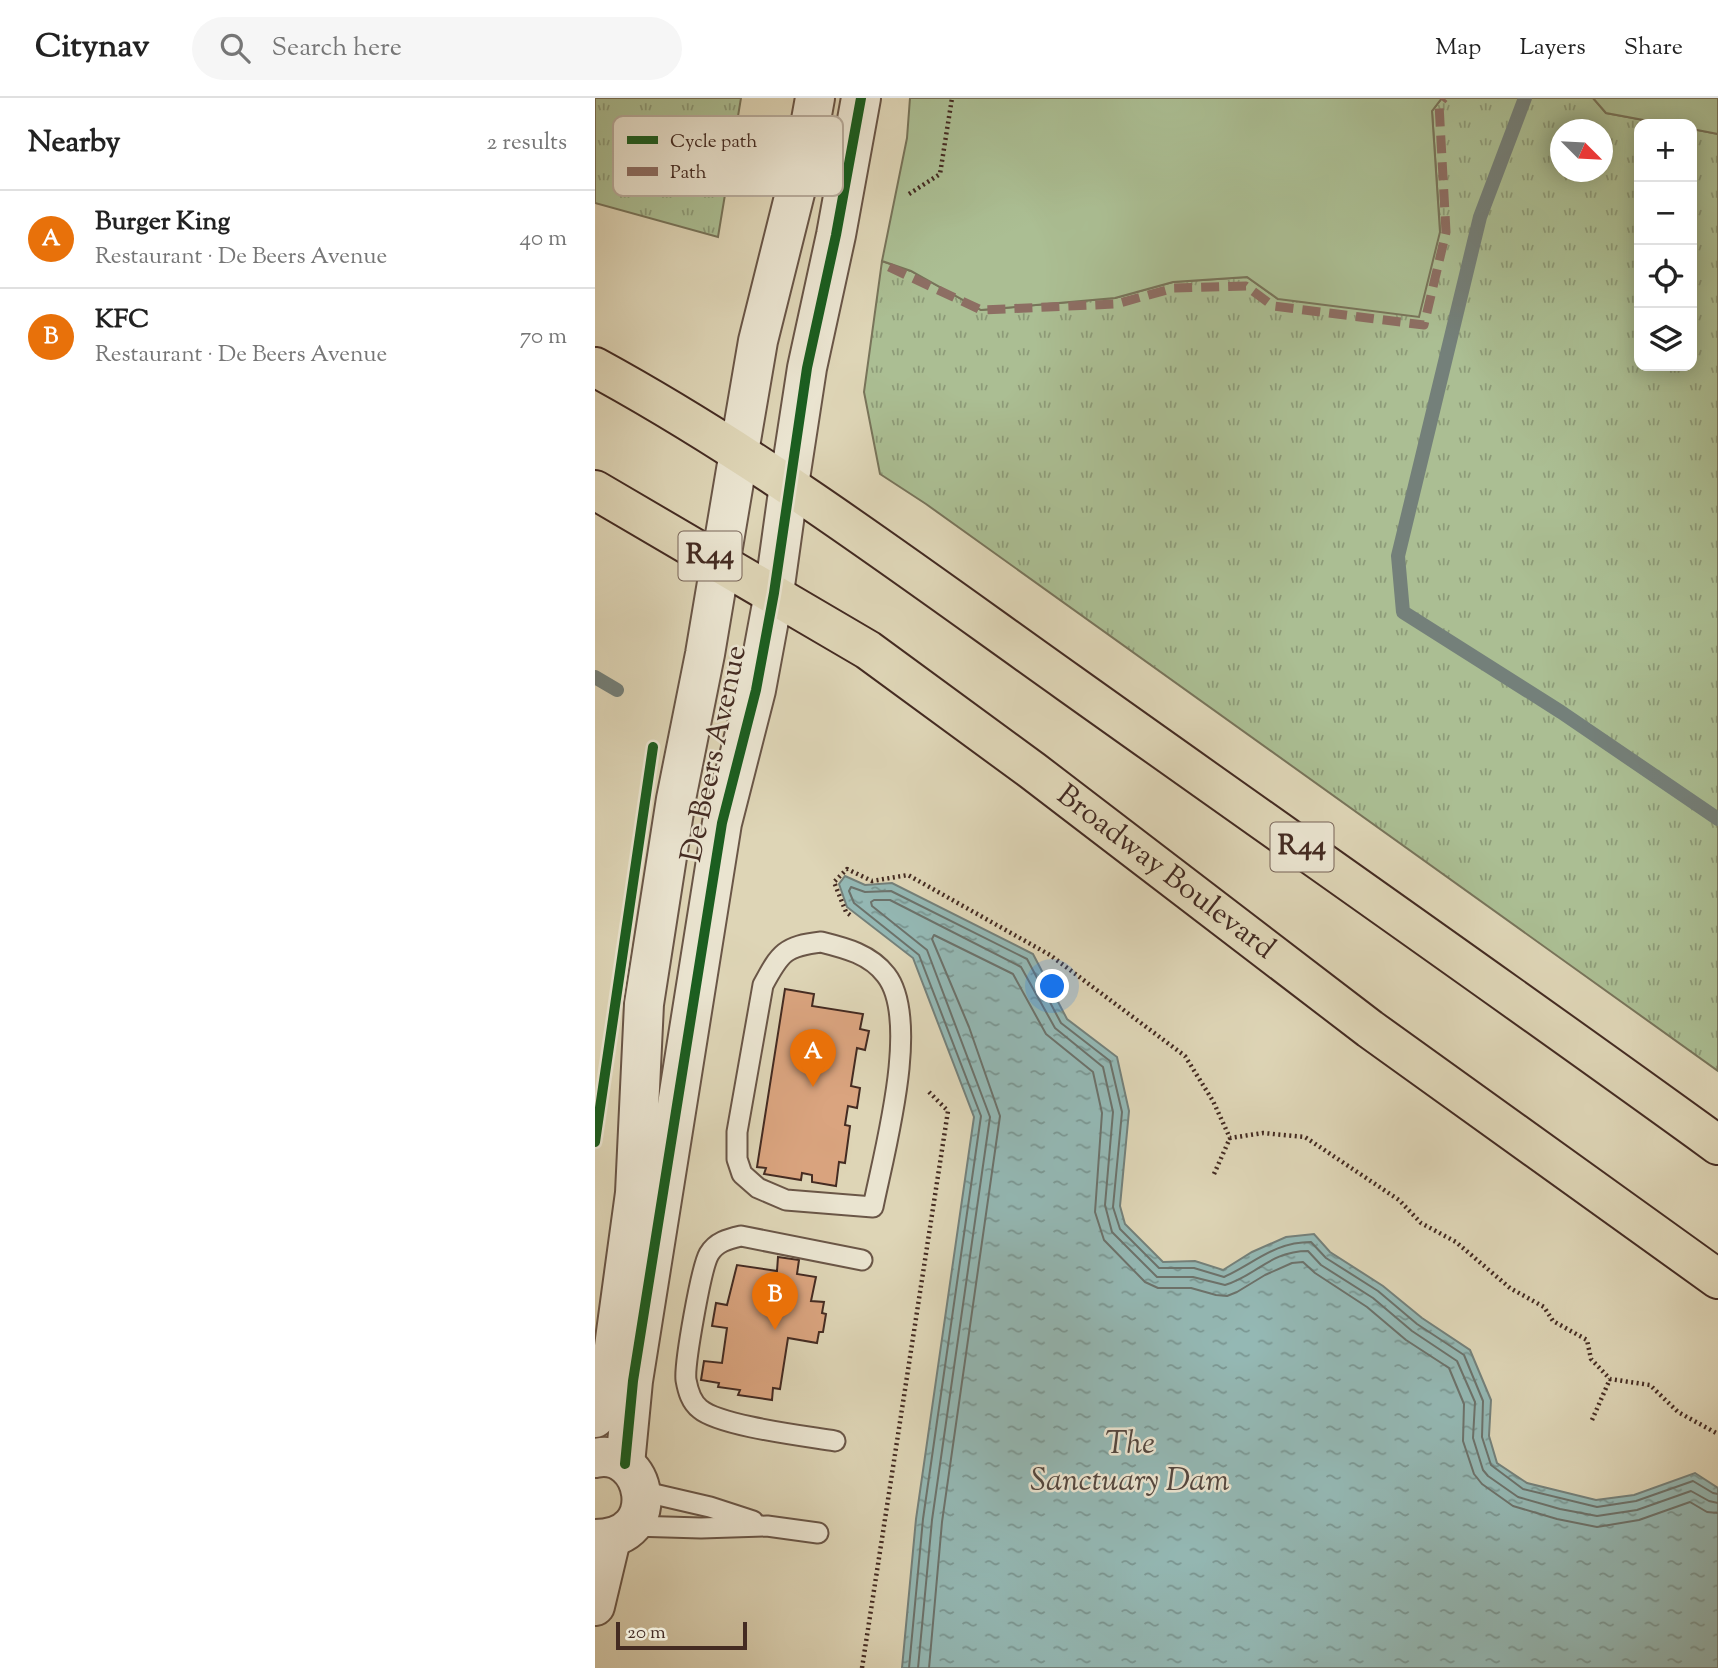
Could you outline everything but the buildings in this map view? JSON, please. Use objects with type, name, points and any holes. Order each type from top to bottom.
[{"type":"main road","name":"R44","points":[[595,367],[663,404],[789,485],[1483,975],[1718,1145]]},
{"type":"main road","name":"Broadway Boulevard","points":[[595,490],[868,650],[1033,771],[1370,1029],[1718,1279]]},
{"type":"street","name":"De Beers Avenue","points":[[812,116],[815,98]]},
{"type":"street","name":"De Beers Avenue","points":[[595,1606],[617,1503],[633,1381],[722,823],[756,690],[774,593],[807,368],[862,98]]},
{"type":"street","name":"De Beers Avenue","points":[[595,1418],[610,1376],[635,1193],[644,1003],[676,799],[758,341],[794,196]]},
{"type":"lane","points":[[821,942],[858,952],[886,975],[899,1001],[902,1027],[898,1076],[873,1207],[786,1200],[758,1188],[742,1174],[737,1159],[737,1132],[763,985],[774,963],[795,945],[821,942]]},
{"type":"lane","points":[[835,1441],[719,1419],[700,1409],[690,1398],[685,1378],[701,1278],[709,1253],[722,1241],[741,1236],[862,1260]]},
{"type":"lane","points":[[617,1503],[710,1507],[767,1526]]},
{"type":"lane","points":[[617,1503],[701,1528],[767,1526],[818,1533]]},
{"type":"path","points":[[909,194],[940,174],[952,98]]},
{"type":"path","points":[[857,920],[846,912],[834,882],[846,869],[872,881],[908,875],[1050,955],[1185,1056],[1213,1101],[1230,1138],[1214,1174]]},
{"type":"path","points":[[862,1668],[948,1111],[928,1092]]},
{"type":"path","points":[[1230,1138],[1263,1133],[1305,1137],[1399,1200],[1421,1223],[1456,1242],[1510,1288],[1544,1307],[1553,1321],[1587,1340],[1591,1359],[1610,1379],[1650,1385],[1678,1412],[1718,1434]]},
{"type":"path","points":[[1592,1420],[1610,1379]]},
{"type":"green space","points":[[595,98],[741,98],[738,116],[613,116],[613,196],[725,196],[718,237],[595,203]]},
{"type":"green space","points":[[910,98],[1442,98],[1432,111],[1440,232],[1419,317],[1278,299],[1247,277],[1173,282],[1115,298],[981,310],[911,271],[882,261],[907,138]]},
{"type":"green space","points":[[1442,98],[1593,98],[1606,113],[1638,119],[1634,119],[1634,371],[1697,371],[1697,130],[1718,134],[1718,1071],[926,504],[880,474],[864,392],[882,261],[911,271],[981,310],[1115,298],[1173,282],[1247,277],[1278,299],[1440,232],[1432,111]]},
{"type":"green space","points":[[1593,98],[1718,98],[1718,134],[1697,130],[1697,119],[1638,119],[1606,113]]},
{"type":"water","name":"The Sanctuary Dam","points":[[845,876],[865,885],[892,883],[1033,954],[1067,1019],[1117,1057],[1129,1111],[1120,1206],[1125,1224],[1163,1262],[1195,1261],[1223,1270],[1252,1252],[1286,1237],[1314,1234],[1330,1252],[1383,1286],[1422,1318],[1470,1350],[1491,1400],[1489,1436],[1497,1463],[1527,1483],[1596,1500],[1634,1495],[1695,1473],[1718,1488],[1718,1668],[902,1668],[916,1519],[974,1117],[913,958],[847,907],[839,884]]},
{"type":"waterway","points":[[1525,98],[1480,217],[1398,556],[1403,612],[1561,712],[1718,819]]},
{"type":"waterway","points":[[595,677],[617,690]]},
{"type":"marked path","points":[[889,267],[981,310],[1116,304],[1174,288],[1246,286],[1273,306],[1424,325],[1446,232],[1439,104],[1444,98]]},
{"type":"cycle path","points":[[625,1464],[633,1381],[722,823],[756,690],[774,593],[807,368],[836,235],[861,98]]},
{"type":"cycle path","points":[[595,1142],[653,747]]},
{"type":"place","name":"Burger King","points":[[813,1087]]},
{"type":"place","name":"KFC","points":[[775,1330]]}]
